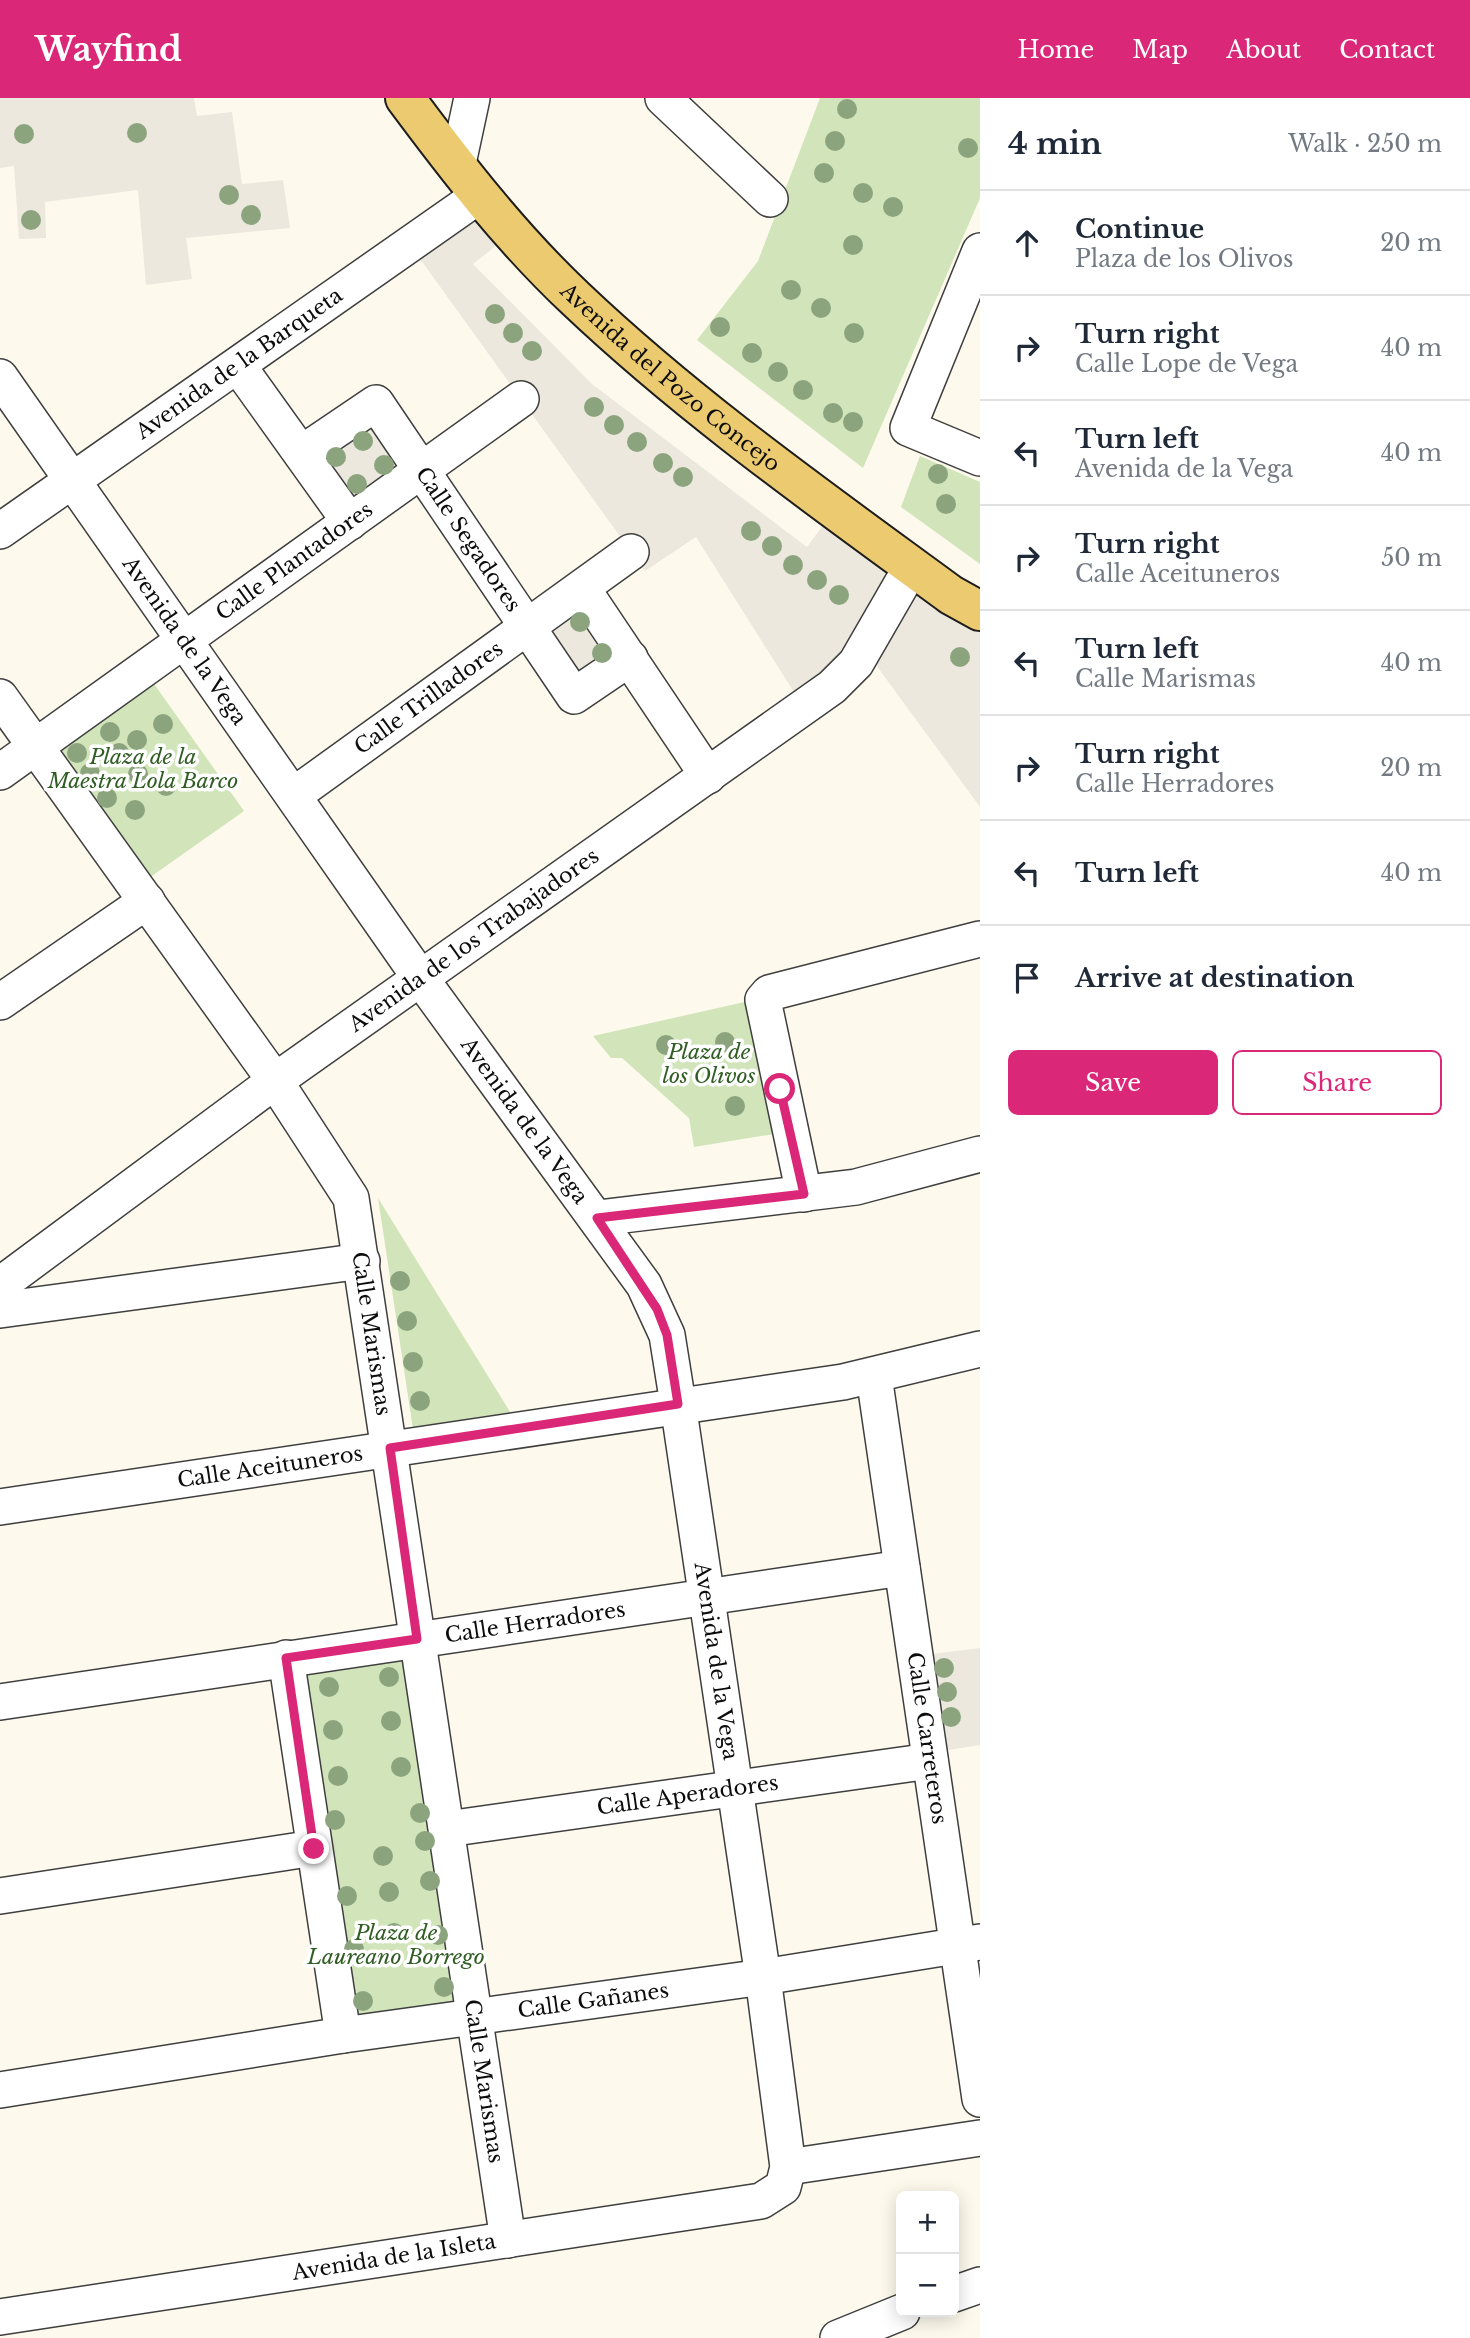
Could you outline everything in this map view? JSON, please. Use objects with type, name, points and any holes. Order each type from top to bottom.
[{"type":"main road","name":"Avenida del Pozo Concejo","points":[[406,99],[469,182],[574,297],[624,343],[699,406],[912,566],[980,611]]},
{"type":"street","points":[[469,182],[472,98]]},
{"type":"street","points":[[663,98],[770,199]]},
{"type":"street","name":"Avenida de la Barqueta","points":[[0,531],[239,367],[469,182]]},
{"type":"street","points":[[980,251],[908,428],[980,458]]},
{"type":"street","points":[[239,367],[350,522]]},
{"type":"street","name":"Avenida de la Vega","points":[[0,377],[421,979],[597,1218],[657,1309],[667,1335],[678,1404],[763,1977],[786,2177]]},
{"type":"street","name":"Calle Plantadores","points":[[0,772],[522,399]]},
{"type":"street","name":"Calle Segadores","points":[[302,453],[376,403],[574,696],[630,658]]},
{"type":"street","name":"Calle Trilladores","points":[[294,795],[631,552]]},
{"type":"street","name":"Avenida de los Trabajadores","points":[[0,1284],[275,1081],[708,776],[845,676],[912,566]]},
{"type":"street","points":[[582,589],[708,776]]},
{"type":"street","name":"Calle Marismas","points":[[0,696],[275,1081],[345,1186],[354,1210],[508,2240]]},
{"type":"street","points":[[0,1002],[147,901]]},
{"type":"street","points":[[804,1194],[763,1000],[769,993],[980,939]]},
{"type":"street","points":[[597,1218],[856,1187],[980,1154]]},
{"type":"street","points":[[0,1310],[362,1261]]},
{"type":"street","name":"Calle Aceituneros","points":[[0,1507],[874,1376],[980,1349]]},
{"type":"street","name":"Calle Carreteros","points":[[874,1376],[930,1761],[969,1944],[980,2099]]},
{"type":"street","name":"Calle Herradores","points":[[0,1702],[902,1568]]},
{"type":"street","points":[[286,1658],[343,2035]]},
{"type":"street","name":"Calle Aperadores","points":[[447,1829],[930,1761]]},
{"type":"street","points":[[0,1896],[314,1849]]},
{"type":"street","name":"Calle Gañanes","points":[[0,2090],[343,2035],[763,1977],[969,1944]]},
{"type":"street","name":"Avenida de la Isleta","points":[[0,2317],[761,2201],[786,2177],[980,2138]]},
{"type":"street","points":[[959,2292],[980,2285]]},
{"type":"street","points":[[838,2338],[896,2314]]},
{"type":"green space","points":[[820,98],[980,98],[980,198],[863,468],[697,340],[758,261]]},
{"type":"green space","points":[[920,456],[980,482],[980,564],[901,507]]},
{"type":"green space","name":"Plaza de la Maestra Lola Barco","points":[[152,681],[244,811],[149,878],[58,748]]},
{"type":"green space","name":"Plaza de los Olivos","points":[[749,1001],[780,1133],[694,1147],[689,1118],[622,1058],[611,1058],[593,1036]]},
{"type":"green space","points":[[378,1198],[512,1415],[413,1429]]},
{"type":"green space","name":"Plaza de Laureano Borrego","points":[[408,1653],[461,2005],[351,2021],[299,1669]]},
{"type":"shaded area","points":[[0,98],[194,98],[197,116],[232,112],[242,184],[283,180],[290,228],[186,238],[192,279],[146,285],[138,190],[45,202],[46,238],[19,239],[14,166],[0,168]]},
{"type":"shaded area","points":[[480,195],[514,232],[473,264],[592,384],[807,547],[835,509],[980,611],[980,807],[865,650],[804,708],[696,537],[645,571],[410,245]]},
{"type":"shaded area","points":[[376,403],[422,471],[350,522],[302,453]]},
{"type":"shaded area","points":[[582,588],[630,658],[574,696],[527,626]]},
{"type":"shaded area","points":[[980,1648],[980,1745],[929,1753],[915,1656]]},
{"type":"route","points":[[314,1849],[286,1658],[417,1639],[390,1448],[678,1404],[667,1335],[657,1309],[644,1285],[597,1218],[804,1194],[780,1089]]}]
